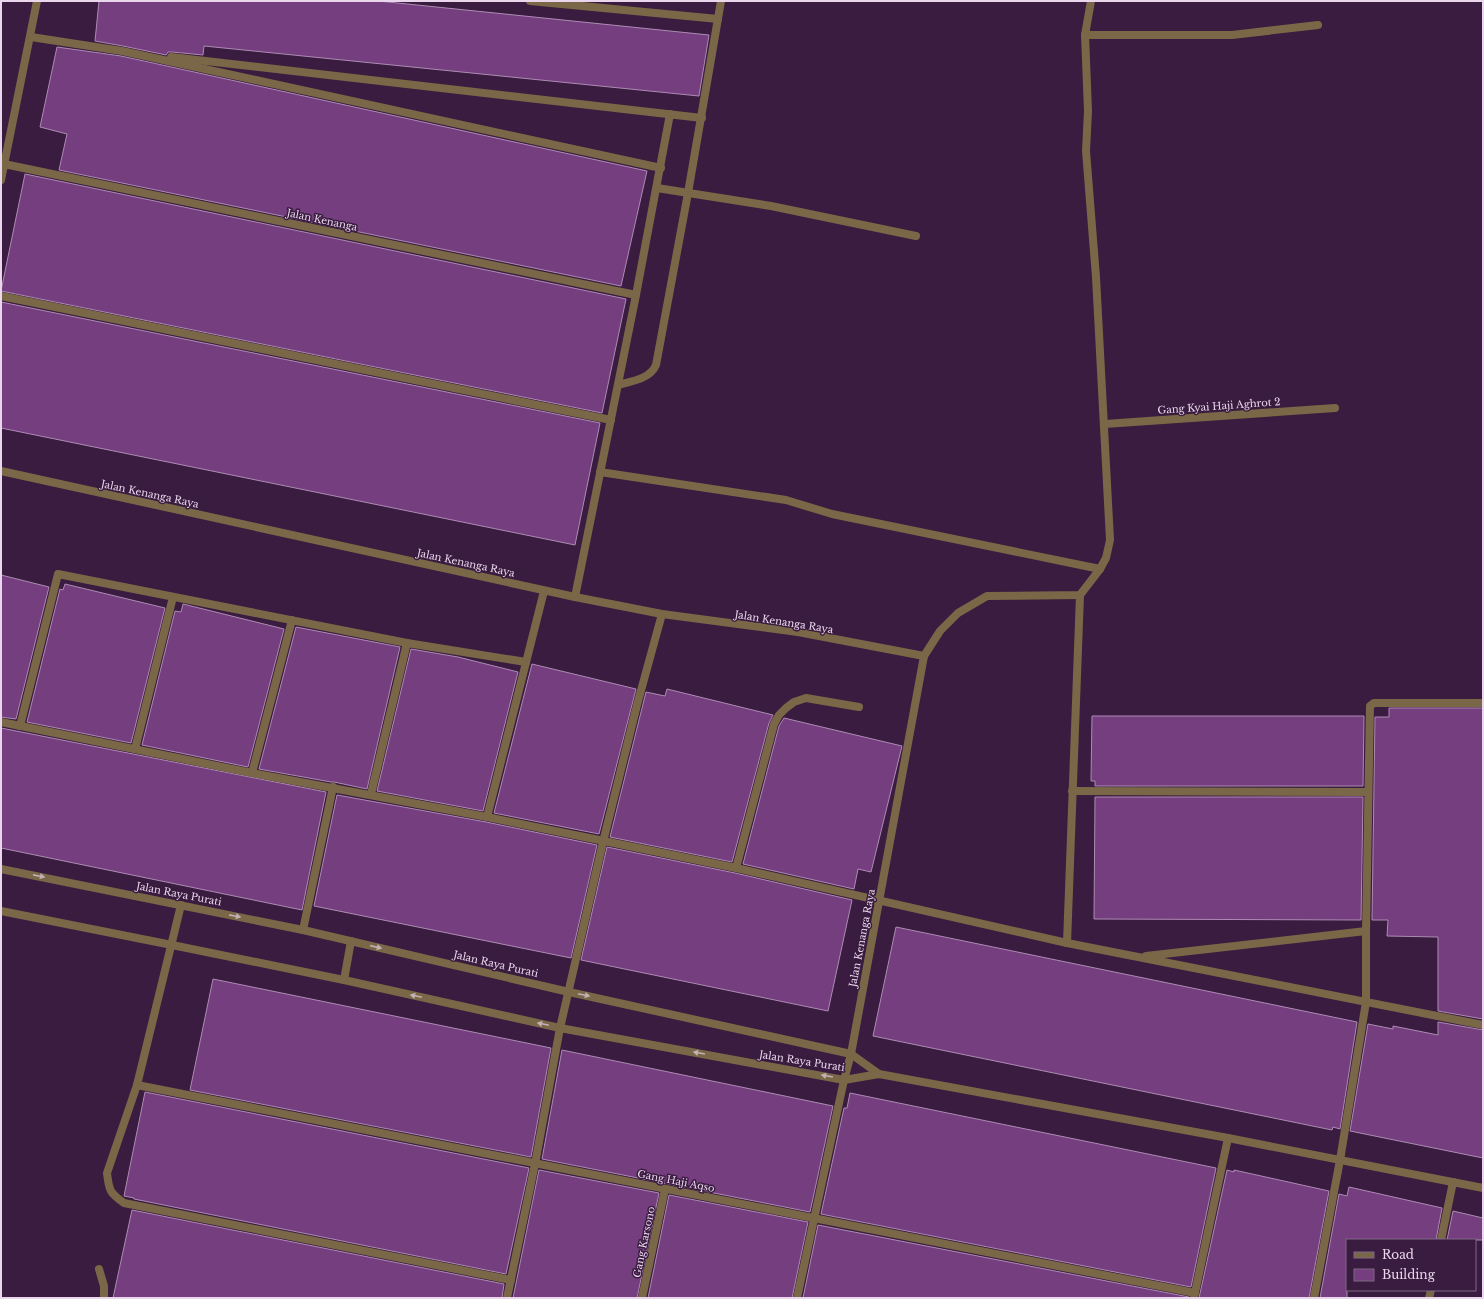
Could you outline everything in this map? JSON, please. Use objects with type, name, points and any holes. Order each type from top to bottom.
[{"type":"street","points":[[1,180],[31,37],[37,1]]},
{"type":"street","points":[[530,1],[718,19]]},
{"type":"street","points":[[618,385],[636,380],[653,372],[656,365],[702,118],[721,1]]},
{"type":"street","points":[[1067,943],[1080,595],[1100,569],[1106,558],[1110,540],[1096,277],[1086,151],[1088,111],[1085,35],[1091,1]]},
{"type":"street","points":[[1085,35],[1232,35],[1318,24]]},
{"type":"street","points":[[31,37],[122,51],[702,118]]},
{"type":"street","points":[[122,51],[661,168]]},
{"type":"street","points":[[575,598],[661,168],[670,114]]},
{"type":"street","name":"Jalan Kenanga","points":[[4,164],[636,295]]},
{"type":"street","points":[[656,188],[771,206],[916,236]]},
{"type":"street","points":[[1,296],[611,420]]},
{"type":"street","name":"Gang Kyai Haji Aghrot 2","points":[[1105,424],[1335,408]]},
{"type":"street","name":"Jalan Kenanga Raya","points":[[1,471],[575,598],[662,614],[798,632],[924,656],[851,1054],[813,1218],[797,1298]]},
{"type":"street","points":[[600,472],[786,500],[832,514],[1100,569]]},
{"type":"street","points":[[20,726],[58,574],[407,643],[526,662]]},
{"type":"street","points":[[487,817],[544,591]]},
{"type":"street","points":[[924,656],[940,631],[958,613],[987,596],[1080,595]]},
{"type":"street","points":[[135,749],[173,597]]},
{"type":"street","points":[[507,1298],[535,1164],[560,1028],[603,842],[637,705],[662,614]]},
{"type":"street","points":[[252,772],[292,620]]},
{"type":"street","points":[[371,794],[407,643]]},
{"type":"street","points":[[736,868],[774,724],[779,715],[794,702],[806,698],[859,707]]},
{"type":"street","points":[[1314,1298],[1340,1160],[1366,1002],[1367,792],[1370,706],[1374,703],[1483,703]]},
{"type":"street","points":[[1,722],[487,817],[603,842],[736,868],[1067,943],[1483,1025]]},
{"type":"street","points":[[303,930],[333,788]]},
{"type":"street","points":[[1072,791],[1367,792]]},
{"type":"street","name":"Jalan Raya Purati","points":[[1,868],[303,930],[569,992],[851,1054],[879,1074]]},
{"type":"street","points":[[181,905],[137,1085],[107,1173],[108,1186],[113,1195],[124,1203],[511,1280]]},
{"type":"street","name":"Jalan Raya Purati","points":[[1,911],[344,980],[560,1028],[844,1080],[879,1074]]},
{"type":"street","points":[[1137,957],[1366,931]]},
{"type":"street","points":[[344,980],[351,941]]},
{"type":"street","points":[[879,1074],[1228,1138],[1483,1188]]},
{"type":"street","name":"Gang Haji Aqso","points":[[137,1085],[813,1218],[1194,1296]]},
{"type":"street","points":[[1194,1296],[1228,1138]]},
{"type":"street","points":[[1441,1239],[1453,1182]]},
{"type":"street","name":"Gang Karsono","points":[[642,1298],[665,1190]]},
{"type":"street","points":[[99,1269],[104,1286],[104,1298]]},
{"type":"building","points":[[99,1],[378,1],[709,35],[699,96],[204,46],[203,55],[168,52],[166,55],[95,41]]},
{"type":"building","points":[[57,47],[121,56],[647,171],[621,286],[59,170],[67,134],[40,127]]},
{"type":"building","points":[[25,174],[626,299],[602,413],[1,291]]},
{"type":"building","points":[[1,302],[600,423],[575,545],[1,428]]},
{"type":"building","points":[[1,575],[49,587],[16,719],[1,717]]},
{"type":"building","points":[[65,584],[165,608],[131,743],[27,722],[60,589],[63,590]]},
{"type":"building","points":[[183,604],[284,629],[248,767],[142,745],[175,611],[181,612]]},
{"type":"building","points":[[296,627],[400,647],[367,789],[259,769]]},
{"type":"building","points":[[411,649],[458,657],[518,672],[483,811],[377,791]]},
{"type":"building","points":[[532,664],[636,689],[599,834],[494,813]]},
{"type":"building","points":[[667,689],[773,715],[769,723],[732,862],[610,837],[646,692],[665,696]]},
{"type":"building","points":[[1389,708],[1483,708],[1483,1019],[1438,1011],[1438,937],[1387,936],[1388,920],[1372,920],[1375,717],[1389,717]]},
{"type":"building","points":[[1092,716],[1364,716],[1363,786],[1095,786],[1095,781],[1091,781]]},
{"type":"building","points":[[784,718],[902,746],[871,872],[858,869],[854,889],[743,864],[779,726]]},
{"type":"building","points":[[1,728],[326,792],[302,910],[1,848]]},
{"type":"building","points":[[337,795],[486,822],[597,845],[571,958],[314,906]]},
{"type":"building","points":[[1095,797],[1363,797],[1361,920],[1094,919]]},
{"type":"building","points":[[607,847],[735,873],[852,900],[828,1011],[581,960]]},
{"type":"building","points":[[896,927],[1357,1022],[1340,1129],[1333,1127],[1332,1130],[873,1036]]},
{"type":"building","points":[[213,979],[551,1048],[531,1157],[190,1090]]},
{"type":"building","points":[[1438,1022],[1483,1030],[1483,1158],[1350,1131],[1368,1024],[1393,1029],[1393,1026],[1438,1035]]},
{"type":"building","points":[[562,1050],[833,1106],[810,1212],[542,1159]]},
{"type":"building","points":[[145,1092],[529,1168],[506,1274],[124,1196]]},
{"type":"building","points":[[850,1093],[1216,1168],[1191,1287],[821,1214],[844,1108],[847,1108]]},
{"type":"building","points":[[539,1170],[659,1193],[637,1298],[513,1298]]},
{"type":"building","points":[[1227,1170],[1234,1172],[1234,1170],[1329,1191],[1309,1298],[1199,1298]]},
{"type":"building","points":[[1349,1187],[1442,1208],[1436,1239],[1346,1239],[1347,1298],[1320,1298],[1339,1194],[1347,1196]]},
{"type":"building","points":[[669,1195],[808,1222],[792,1298],[648,1298]]},
{"type":"building","points":[[132,1210],[504,1284],[502,1298],[113,1298]]},
{"type":"building","points":[[1453,1211],[1483,1218],[1483,1240],[1447,1239]]},
{"type":"building","points":[[818,1225],[1189,1297],[1189,1298],[803,1298]]}]
